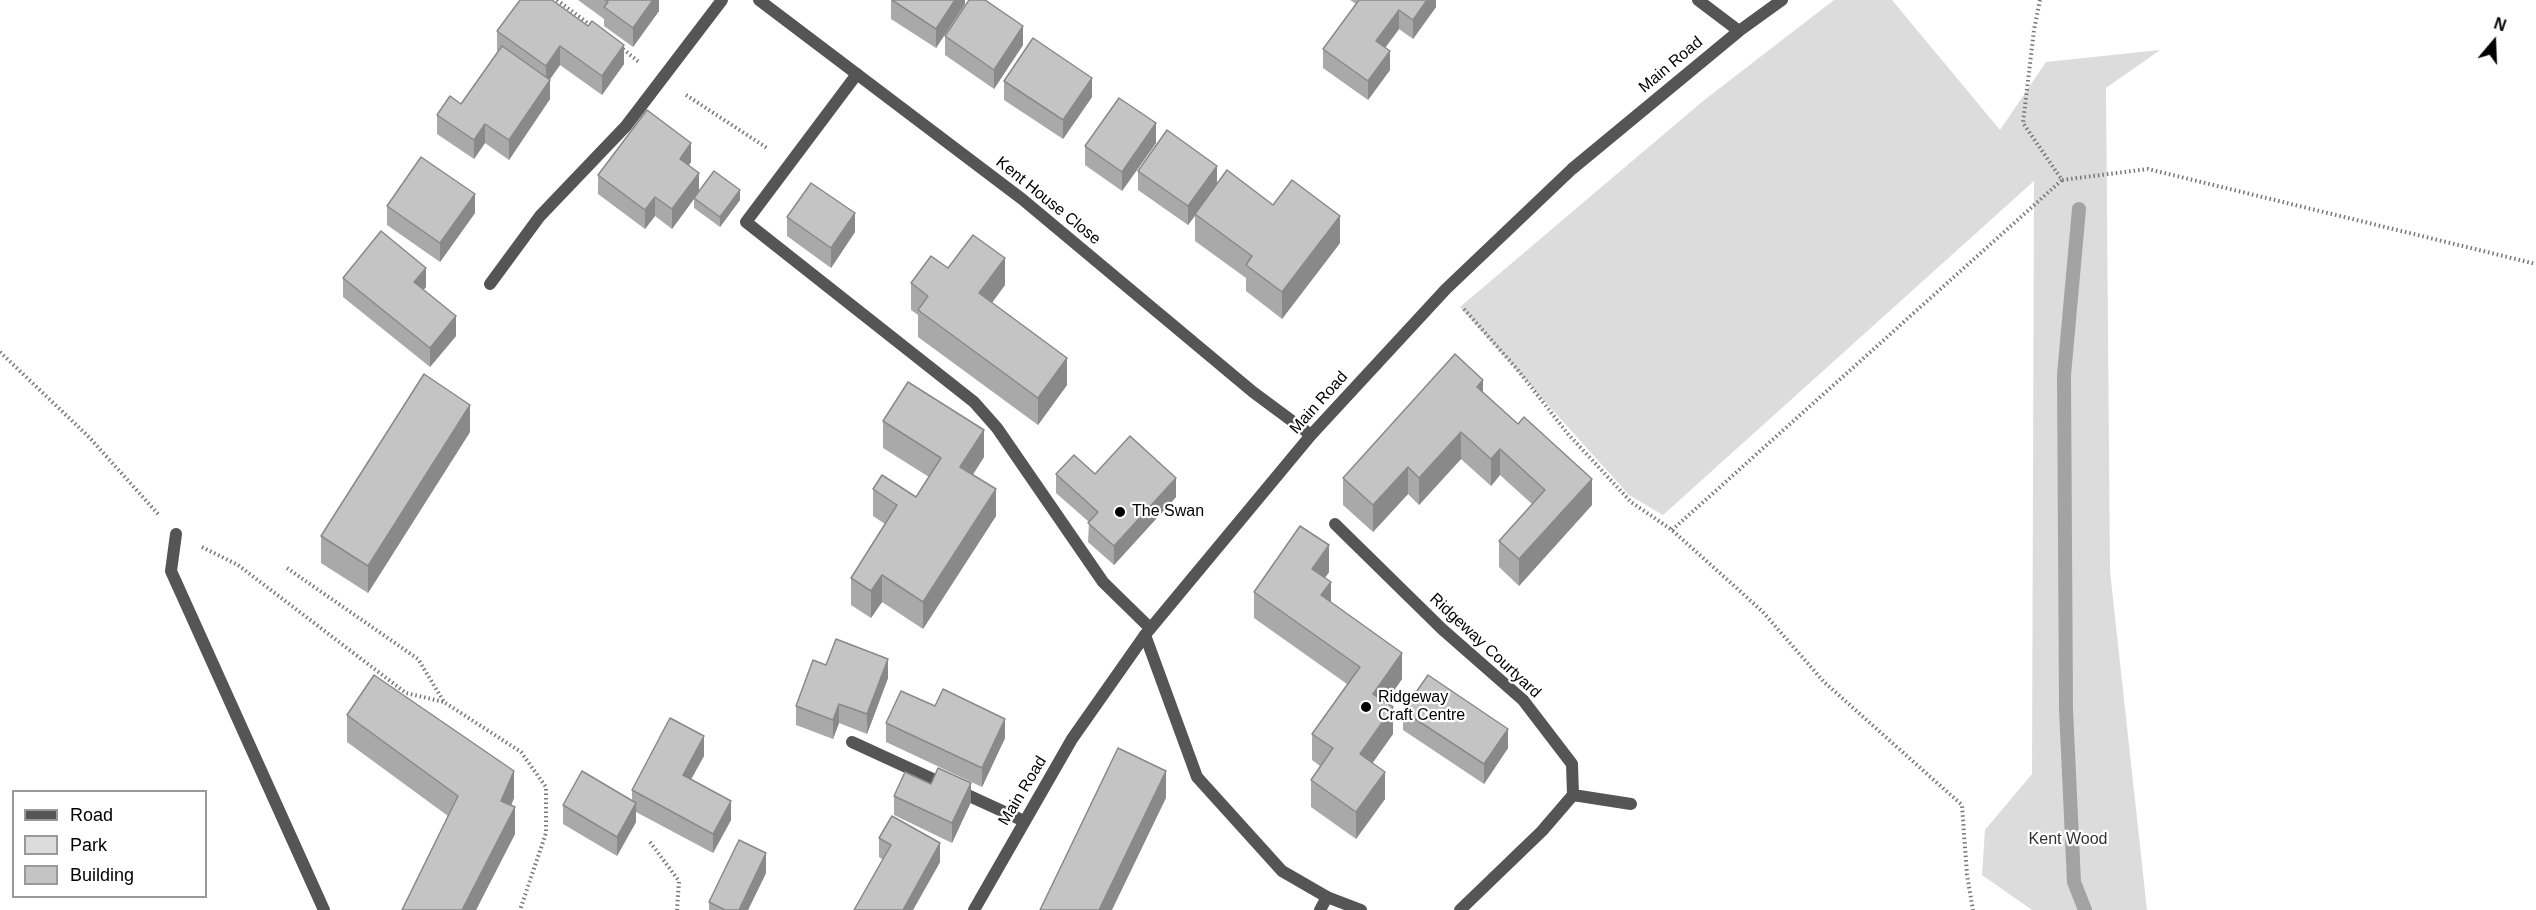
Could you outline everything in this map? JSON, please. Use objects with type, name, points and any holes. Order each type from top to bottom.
[{"type":"street","points":[[490,284],[540,216],[626,126],[722,0]]},
{"type":"street","name":"Kent House Close","points":[[759,0],[1022,198],[1253,392],[1311,435]]},
{"type":"street","points":[[1698,0],[1739,31]]},
{"type":"street","name":"Main Road","points":[[974,910],[1072,740],[1148,632],[1311,435],[1446,289],[1572,169],[1739,31],[1782,0]]},
{"type":"street","points":[[856,74],[746,222],[974,402],[997,428],[1103,582],[1148,632],[1197,777],[1282,871],[1327,897],[1361,910]]},
{"type":"street","name":"Ridgeway Courtyard","points":[[1335,524],[1442,629],[1523,700],[1572,764],[1573,795]]},
{"type":"street","points":[[176,534],[171,571],[324,910]]},
{"type":"street","points":[[852,742],[1024,821]]},
{"type":"street","points":[[1460,910],[1542,831],[1573,795],[1631,804]]},
{"type":"street","points":[[1320,910],[1327,897]]},
{"type":"path","points":[[2040,0],[2034,30],[2023,123],[2062,180]]},
{"type":"path","points":[[1672,530],[2062,180],[2148,169],[2536,264]]},
{"type":"path","points":[[1446,289],[1517,369],[1568,434],[1631,502],[1672,530],[1761,611],[1824,682],[1962,805],[1967,875],[1973,910]]},
{"type":"path","points":[[0,351],[89,437],[176,534],[238,565],[406,693],[444,702],[521,752],[546,787],[546,833],[520,910]]},
{"type":"path","points":[[287,568],[418,659],[444,702]]},
{"type":"path","points":[[650,842],[680,881],[677,910]]},
{"type":"green space","name":"Kent Wood","points":[[1834,0],[1892,0],[2000,130],[2046,62],[2160,50],[2106,88],[2110,571],[2147,910],[2032,910],[1982,875],[1985,830],[2032,774],[2034,181],[1663,515],[1629,495],[1460,307],[1703,101]]},
{"type":"building","points":[[520,0],[552,0],[588,26],[592,21],[624,45],[602,76],[560,46],[546,66],[497,31]]},
{"type":"building","points":[[605,0],[653,0],[633,28],[604,7],[608,2]]},
{"type":"building","points":[[892,0],[955,0],[936,29]]},
{"type":"building","points":[[969,0],[985,0],[1023,26],[994,70],[945,36]]},
{"type":"building","points":[[1359,0],[1427,0],[1413,20],[1399,10],[1376,41],[1390,51],[1368,81],[1323,49]]},
{"type":"building","points":[[1033,38],[1092,78],[1063,120],[1004,81]]},
{"type":"building","points":[[502,46],[550,80],[509,140],[485,124],[474,140],[437,115],[450,96],[461,104]]},
{"type":"building","points":[[1119,98],[1156,123],[1122,172],[1085,146]]},
{"type":"building","points":[[647,110],[691,143],[680,159],[699,173],[672,209],[655,197],[645,210],[598,175]]},
{"type":"building","points":[[1167,130],[1217,166],[1188,206],[1138,171]]},
{"type":"building","points":[[421,157],[475,194],[440,243],[387,206]]},
{"type":"building","points":[[1227,170],[1273,205],[1292,180],[1340,216],[1282,292],[1246,265],[1252,256],[1195,214]]},
{"type":"building","points":[[714,171],[740,190],[720,217],[694,198]]},
{"type":"building","points":[[811,183],[855,213],[831,248],[787,217]]},
{"type":"building","points":[[381,231],[426,268],[414,282],[456,316],[430,348],[343,278]]},
{"type":"building","points":[[973,235],[1005,258],[979,293],[1067,358],[1038,398],[918,310],[928,296],[911,283],[931,256],[948,268]]},
{"type":"building","points":[[1455,354],[1483,380],[1477,387],[1518,424],[1524,417],[1592,479],[1519,559],[1499,541],[1545,490],[1500,449],[1491,459],[1461,432],[1419,478],[1408,467],[1373,505],[1343,478]]},
{"type":"building","points":[[424,374],[470,405],[368,566],[321,536]]},
{"type":"building","points":[[908,382],[984,430],[960,467],[996,489],[923,602],[882,575],[871,591],[851,578],[897,505],[873,489],[882,475],[916,497],[941,458],[883,421]]},
{"type":"building","name":"The Swan","points":[[1130,436],[1176,478],[1114,546],[1088,523],[1098,512],[1056,474],[1074,455],[1095,474]]},
{"type":"building","name":"Ridgeway Craft Centre","points":[[1300,526],[1329,545],[1312,569],[1331,582],[1321,595],[1402,653],[1373,694],[1393,707],[1360,754],[1385,772],[1356,812],[1311,780],[1333,748],[1312,734],[1360,667],[1254,592]]},
{"type":"building","points":[[836,639],[888,659],[867,714],[839,704],[833,720],[796,706],[813,660],[826,665]]},
{"type":"building","points":[[374,675],[514,771],[501,801],[515,807],[462,910],[402,910],[458,796],[347,715]]},
{"type":"building","points":[[1428,675],[1508,729],[1484,764],[1403,711]]},
{"type":"building","points":[[943,689],[1005,719],[982,768],[886,723],[901,691],[935,706]]},
{"type":"building","points":[[670,718],[704,736],[683,775],[731,801],[713,834],[632,790]]},
{"type":"building","points":[[1118,748],[1166,771],[1099,910],[1040,910]]},
{"type":"building","points":[[938,768],[971,783],[952,823],[894,796],[905,772],[931,784]]},
{"type":"building","points":[[582,771],[636,803],[617,837],[563,805]]},
{"type":"building","points":[[892,816],[940,843],[903,910],[854,910],[891,845],[879,838]]},
{"type":"building","points":[[739,840],[766,853],[739,910],[725,910],[709,902]]},
{"type":"waterway","points":[[2079,209],[2064,375],[2066,709],[2074,882],[2085,910]]},
{"type":"place","name":"The Swan","points":[[1120,512]]},
{"type":"place","name":"Ridgeway Craft Centre","points":[[1366,707]]}]
